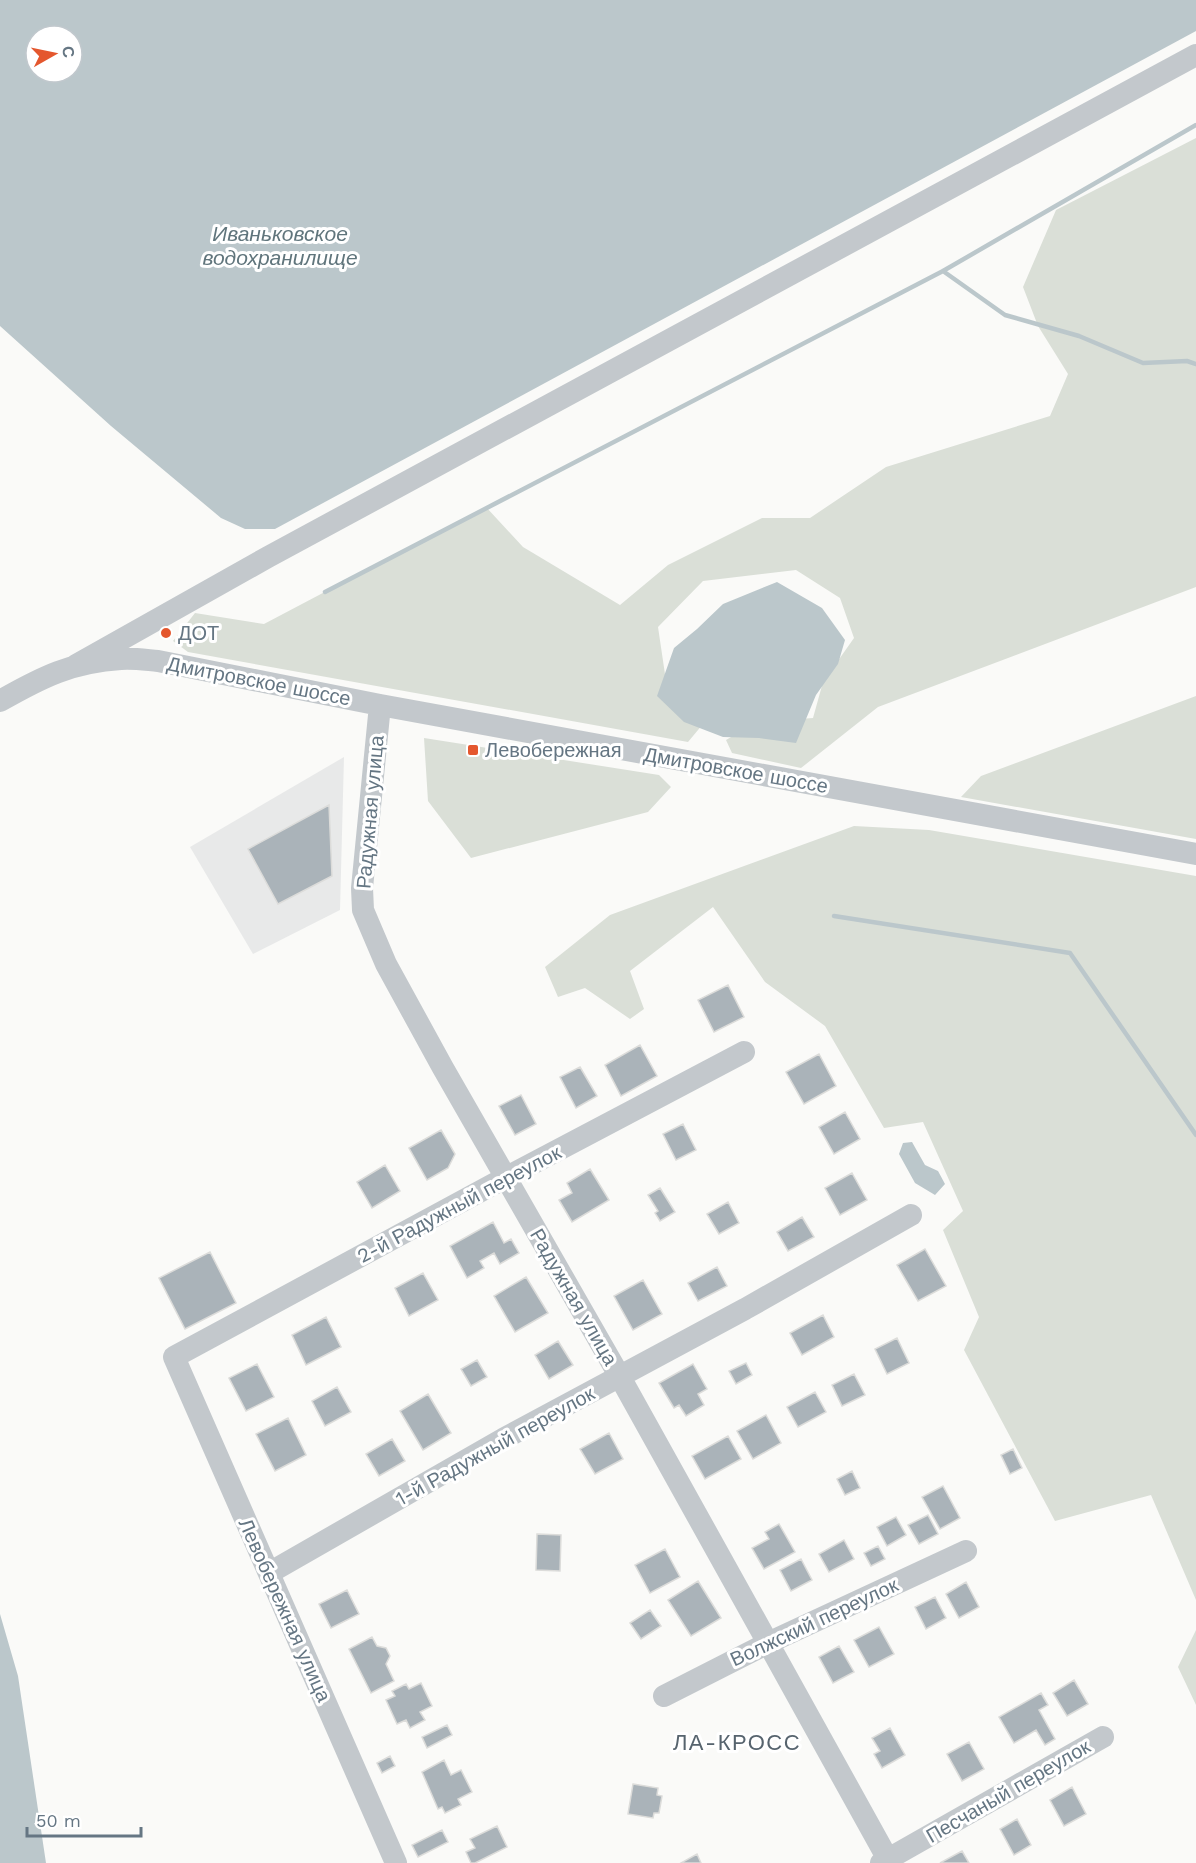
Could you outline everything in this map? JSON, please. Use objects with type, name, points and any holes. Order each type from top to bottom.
[{"type":"street","points":[[76,665],[268,556],[1196,54]]},
{"type":"street","name":"Дмитровское шоссе","points":[[0,701],[31,683],[76,665],[123,659],[158,661],[380,705],[1196,854]]},
{"type":"street","name":"Радужная улица","points":[[380,705],[362,888],[363,910],[386,964],[505,1178],[620,1377],[768,1643],[886,1862]]},
{"type":"street","name":"2-й Радужный переулок","points":[[174,1357],[744,1052]]},
{"type":"street","name":"1-й Радужный переулок","points":[[269,1573],[503,1439],[620,1377],[911,1215]]},
{"type":"street","name":"Левобережная улица","points":[[174,1357],[396,1863]]},
{"type":"street","name":"Волжский переулок","points":[[664,1696],[768,1643],[966,1551]]},
{"type":"street","name":"Песчаный переулок","points":[[886,1862],[1103,1737]]},
{"type":"shaded area","points":[[1196,138],[1196,587],[878,707],[801,768],[732,753],[726,740],[757,722],[813,718],[823,682],[854,638],[840,598],[796,570],[703,581],[658,627],[670,708],[703,724],[688,742],[188,652],[173,641],[195,613],[264,624],[486,507],[523,547],[620,605],[668,565],[762,518],[810,518],[886,467],[1050,416],[1068,374],[1038,326],[1023,287],[1056,210]]},
{"type":"shaded area","points":[[1196,696],[1196,839],[961,797],[981,776]]},
{"type":"shaded area","points":[[424,738],[659,775],[671,787],[648,812],[471,858],[428,801]]},
{"type":"shaded area","points":[[344,757],[340,910],[253,954],[190,847]]},
{"type":"shaded area","points":[[854,826],[929,830],[1196,876],[1196,1600],[1151,1495],[1055,1521],[964,1350],[979,1317],[943,1230],[963,1211],[923,1122],[884,1128],[825,1026],[765,982],[713,907],[630,971],[644,1009],[630,1019],[585,988],[558,997],[545,967],[610,915]]},
{"type":"shaded area","points":[[1196,1630],[1196,1705],[1178,1667]]},
{"type":"water","name":"Иваньковское водохранилище","points":[[0,0],[1196,0],[1196,31],[275,529],[245,529],[221,518],[111,426],[0,326]]},
{"type":"water","points":[[777,582],[822,608],[845,640],[838,664],[816,695],[796,743],[759,738],[723,737],[684,722],[657,696],[674,648],[723,604]]},
{"type":"water","points":[[912,1142],[925,1165],[938,1171],[945,1184],[935,1195],[915,1183],[899,1154],[903,1143]]},
{"type":"water","points":[[0,1614],[18,1676],[46,1863],[0,1863]]},
{"type":"building","points":[[329,805],[332,876],[278,904],[248,849]]},
{"type":"building","points":[[728,985],[744,1017],[714,1032],[698,1000]]},
{"type":"building","points":[[640,1045],[657,1076],[621,1096],[605,1065]]},
{"type":"building","points":[[819,1054],[836,1086],[804,1104],[786,1072]]},
{"type":"building","points":[[580,1067],[597,1096],[576,1108],[560,1077]]},
{"type":"building","points":[[521,1095],[536,1124],[515,1135],[499,1106]]},
{"type":"building","points":[[845,1112],[860,1139],[834,1154],[819,1127]]},
{"type":"building","points":[[683,1124],[696,1150],[676,1160],[663,1134]]},
{"type":"building","points":[[441,1130],[455,1154],[448,1168],[427,1180],[409,1148]]},
{"type":"building","points":[[385,1165],[400,1191],[372,1208],[357,1182]]},
{"type":"building","points":[[590,1169],[609,1200],[572,1222],[559,1200],[572,1193],[567,1183]]},
{"type":"building","points":[[852,1173],[867,1200],[840,1215],[825,1188]]},
{"type":"building","points":[[660,1188],[675,1212],[660,1221],[655,1213],[658,1211],[648,1195]]},
{"type":"building","points":[[728,1202],[739,1223],[719,1234],[707,1214]]},
{"type":"building","points":[[802,1217],[814,1237],[788,1251],[777,1232]]},
{"type":"building","points":[[493,1222],[504,1243],[511,1239],[519,1253],[500,1264],[494,1253],[480,1261],[484,1268],[467,1278],[450,1246]]},
{"type":"building","points":[[925,1249],[946,1286],[918,1301],[897,1265]]},
{"type":"building","points":[[210,1252],[236,1303],[185,1329],[159,1278]]},
{"type":"building","points":[[717,1267],[727,1286],[698,1301],[688,1283]]},
{"type":"building","points":[[423,1273],[438,1300],[409,1316],[395,1288]]},
{"type":"building","points":[[526,1277],[548,1313],[515,1332],[494,1296]]},
{"type":"building","points":[[643,1280],[662,1314],[633,1330],[614,1296]]},
{"type":"building","points":[[823,1315],[834,1337],[802,1355],[790,1333]]},
{"type":"building","points":[[326,1317],[341,1347],[306,1365],[292,1335]]},
{"type":"building","points":[[897,1338],[909,1363],[887,1374],[875,1349]]},
{"type":"building","points":[[558,1341],[573,1365],[549,1379],[535,1355]]},
{"type":"building","points":[[477,1360],[487,1377],[471,1386],[461,1369]]},
{"type":"building","points":[[746,1363],[752,1375],[736,1384],[729,1371]]},
{"type":"building","points":[[257,1364],[274,1397],[246,1411],[229,1378]]},
{"type":"building","points":[[693,1364],[707,1389],[698,1394],[704,1405],[686,1416],[679,1405],[674,1408],[659,1383]]},
{"type":"building","points":[[854,1374],[865,1395],[842,1406],[832,1385]]},
{"type":"building","points":[[337,1387],[351,1412],[325,1426],[312,1401]]},
{"type":"building","points":[[815,1392],[826,1412],[798,1427],[787,1407]]},
{"type":"building","points":[[428,1394],[451,1433],[423,1450],[400,1411]]},
{"type":"building","points":[[766,1415],[781,1443],[753,1459],[737,1431]]},
{"type":"building","points":[[288,1418],[306,1455],[275,1471],[256,1434]]},
{"type":"building","points":[[609,1433],[623,1459],[595,1474],[580,1449]]},
{"type":"building","points":[[728,1436],[741,1459],[705,1479],[692,1456]]},
{"type":"building","points":[[392,1439],[405,1461],[379,1476],[366,1454]]},
{"type":"building","points":[[1013,1449],[1022,1468],[1010,1474],[1001,1455]]},
{"type":"building","points":[[852,1471],[860,1488],[845,1495],[837,1479]]},
{"type":"building","points":[[943,1486],[960,1518],[940,1529],[922,1497]]},
{"type":"building","points":[[928,1515],[938,1534],[919,1544],[908,1525]]},
{"type":"building","points":[[896,1517],[906,1535],[887,1546],[877,1527]]},
{"type":"building","points":[[779,1524],[795,1552],[764,1569],[752,1548],[769,1539],[765,1532]]},
{"type":"building","points":[[537,1534],[561,1535],[560,1571],[536,1570]]},
{"type":"building","points":[[844,1540],[854,1559],[829,1572],[819,1554]]},
{"type":"building","points":[[878,1546],[885,1559],[871,1566],[864,1553]]},
{"type":"building","points":[[665,1549],[680,1577],[650,1593],[635,1565]]},
{"type":"building","points":[[801,1559],[812,1580],[791,1591],[780,1570]]},
{"type":"building","points":[[698,1581],[721,1618],[691,1636],[668,1600]]},
{"type":"building","points":[[966,1582],[979,1607],[959,1618],[946,1594]]},
{"type":"building","points":[[347,1590],[359,1614],[331,1628],[319,1604]]},
{"type":"building","points":[[935,1597],[946,1618],[926,1629],[915,1607]]},
{"type":"building","points":[[650,1610],[661,1626],[641,1639],[630,1623]]},
{"type":"building","points":[[879,1627],[894,1654],[869,1667],[854,1640]]},
{"type":"building","points":[[372,1637],[377,1646],[386,1648],[390,1656],[386,1664],[394,1681],[371,1693],[349,1649]]},
{"type":"building","points":[[839,1646],[854,1672],[833,1683],[819,1657]]},
{"type":"building","points":[[1074,1680],[1088,1704],[1067,1716],[1053,1693]]},
{"type":"building","points":[[421,1683],[432,1706],[420,1712],[425,1720],[410,1728],[406,1720],[397,1724],[386,1700],[395,1696],[392,1691],[406,1684],[409,1689]]},
{"type":"building","points":[[1041,1693],[1048,1705],[1039,1710],[1055,1739],[1045,1745],[1036,1730],[1014,1743],[999,1717]]},
{"type":"building","points":[[447,1725],[452,1735],[427,1748],[422,1737]]},
{"type":"building","points":[[890,1728],[905,1755],[882,1768],[874,1754],[880,1751],[872,1738]]},
{"type":"building","points":[[969,1742],[984,1769],[962,1781],[947,1754]]},
{"type":"building","points":[[390,1756],[395,1766],[382,1773],[377,1763]]},
{"type":"building","points":[[444,1760],[451,1775],[461,1770],[472,1792],[458,1799],[461,1805],[445,1813],[442,1807],[438,1809],[422,1772]]},
{"type":"building","points":[[633,1784],[658,1788],[657,1795],[662,1796],[659,1813],[654,1813],[653,1818],[628,1814]]},
{"type":"building","points":[[1072,1787],[1086,1814],[1064,1826],[1050,1800]]},
{"type":"building","points":[[1017,1819],[1031,1845],[1014,1855],[1000,1829]]},
{"type":"building","points":[[497,1826],[507,1847],[471,1863],[466,1852],[475,1848],[470,1839]]},
{"type":"building","points":[[442,1830],[448,1842],[418,1857],[412,1845]]},
{"type":"building","points":[[962,1851],[969,1863],[940,1863]]},
{"type":"building","points":[[697,1854],[701,1863],[681,1863]]},
{"type":"waterway","points":[[325,592],[943,271],[1196,125]]},
{"type":"waterway","points":[[943,271],[1005,315],[1079,336],[1143,363],[1187,361],[1196,364]]},
{"type":"waterway","points":[[834,916],[1070,953],[1196,1135]]},
{"type":"place","name":"ДОТ","points":[[166,633]]},
{"type":"place","name":"Левобережная","points":[[473,750]]},
{"type":"district","name":"ЛА-КРОСС","points":[[737,1742]]}]
